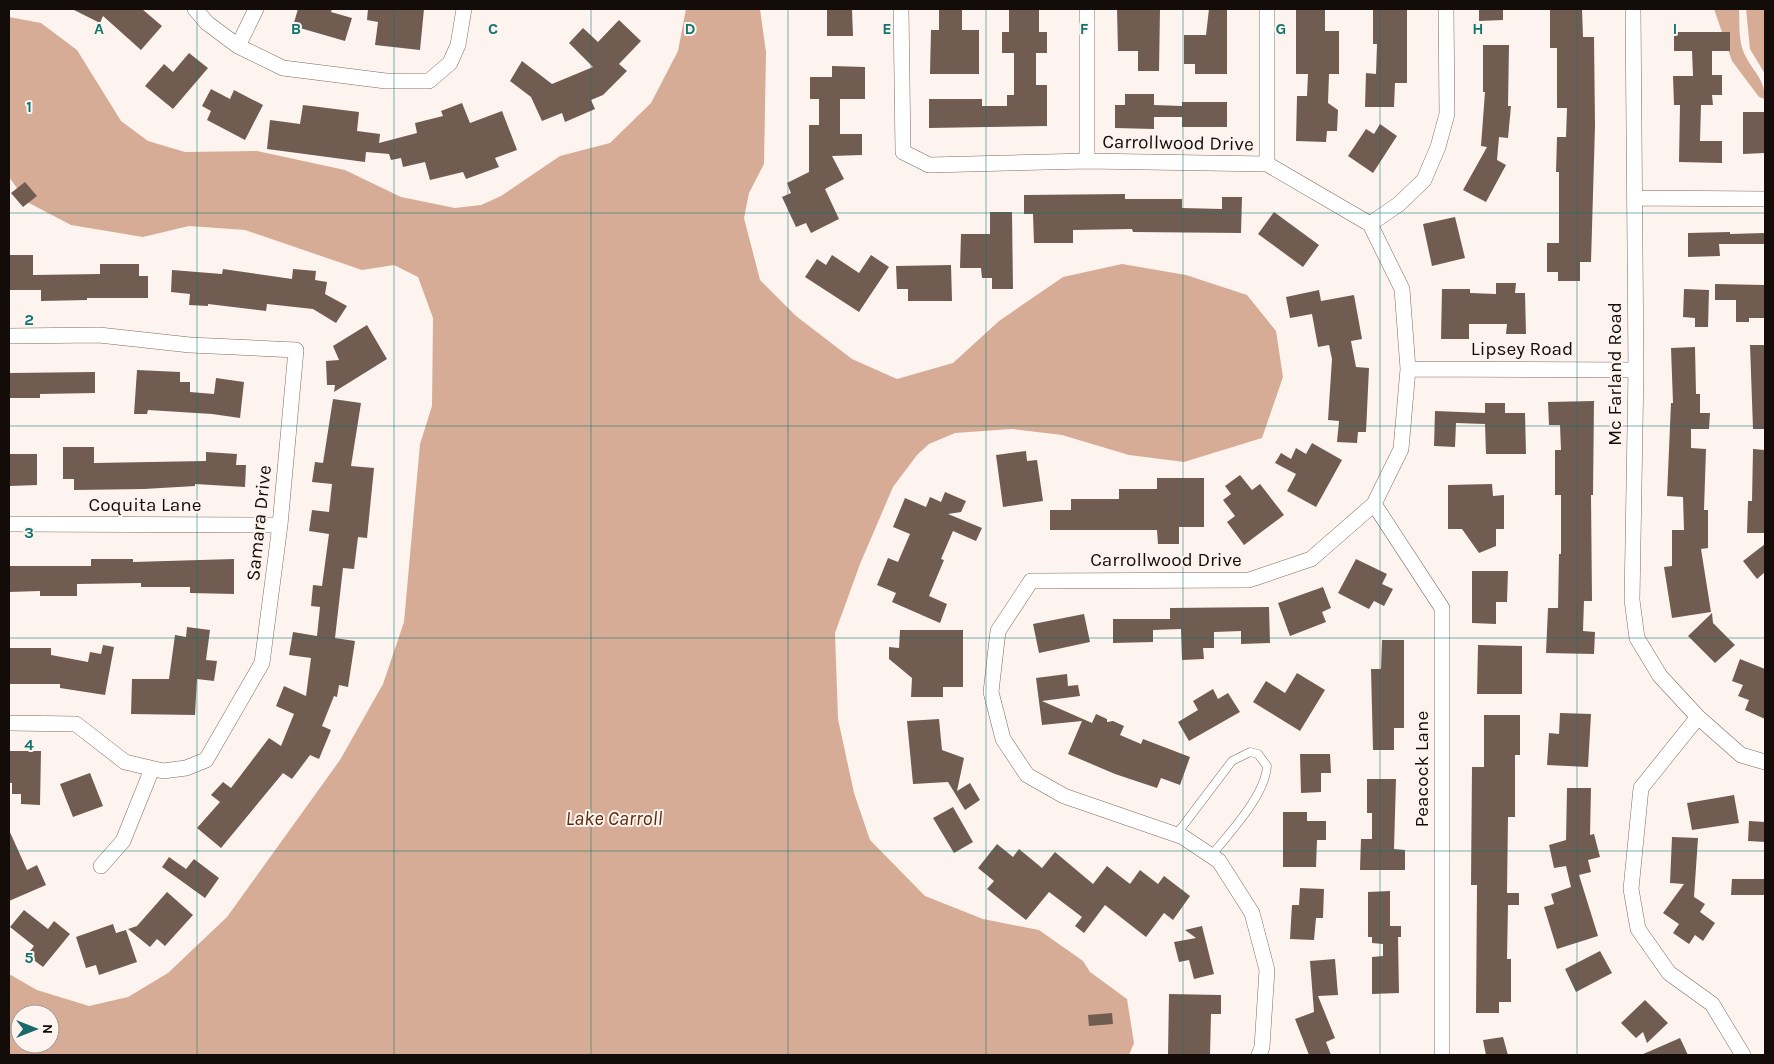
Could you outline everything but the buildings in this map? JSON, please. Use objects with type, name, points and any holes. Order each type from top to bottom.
[{"type":"street","points":[[195,9],[207,22],[238,46],[283,68],[386,81],[429,81],[450,63],[458,45],[464,9]]},
{"type":"street","points":[[238,46],[256,9]]},
{"type":"street","name":"Carrollwood Drive","points":[[901,9],[903,152],[929,165],[1087,161],[1267,164],[1370,224],[1402,289],[1408,369],[1401,449],[1374,504],[1312,559],[1249,580],[1031,581],[998,631],[992,692],[1003,738],[1027,775],[1064,796],[1176,835],[1211,856],[1219,861],[1252,913],[1267,970],[1262,1047],[1259,1055]]},
{"type":"street","points":[[1087,9],[1087,161]]},
{"type":"street","points":[[1267,9],[1267,164]]},
{"type":"street","points":[[1370,224],[1399,204],[1424,180],[1438,147],[1447,114],[1446,9]]},
{"type":"street","name":"Mc Farland Road","points":[[1633,9],[1636,370],[1632,600],[1637,638],[1660,676],[1698,717],[1741,755],[1765,762]]},
{"type":"street","points":[[1635,198],[1765,199]]},
{"type":"street","name":"Samara Drive","points":[[9,336],[99,335],[190,345],[296,350],[280,525],[262,663],[206,760],[186,768],[163,771],[152,769],[125,762],[76,724],[9,723]]},
{"type":"street","name":"Lipsey Road","points":[[1408,369],[1636,370]]},
{"type":"street","name":"Peacock Lane","points":[[1374,504],[1442,608],[1442,1055]]},
{"type":"street","name":"Coquita Lane","points":[[9,524],[280,525]]},
{"type":"street","points":[[1698,717],[1641,788],[1630,889],[1638,929],[1669,973],[1712,1004],[1744,1055]]},
{"type":"street","points":[[101,866],[123,841],[152,769]]},
{"type":"lane","points":[[1176,835],[1232,761],[1250,752],[1258,754],[1268,766],[1260,791],[1211,856]]},
{"type":"water","name":"Lake Carroll","points":[[686,9],[760,9],[766,52],[764,164],[749,193],[744,218],[760,280],[796,316],[852,359],[897,379],[953,363],[999,321],[1063,277],[1122,264],[1186,275],[1247,295],[1276,331],[1283,377],[1262,438],[1184,462],[1129,455],[1062,435],[1012,429],[955,433],[929,444],[917,455],[893,487],[860,564],[835,633],[838,719],[854,793],[870,840],[925,896],[983,919],[1039,930],[1083,961],[1090,972],[1127,999],[1134,1043],[1129,1055],[9,1055],[9,974],[37,990],[89,1006],[128,997],[168,973],[227,917],[340,760],[383,684],[404,622],[420,444],[432,406],[433,318],[418,277],[394,265],[362,270],[245,230],[189,226],[143,237],[71,225],[27,202],[9,177],[9,17],[41,23],[77,50],[121,121],[148,141],[185,152],[257,151],[345,170],[401,197],[455,208],[481,205],[501,196],[560,156],[610,143],[651,103],[678,51]]},
{"type":"water","points":[[1714,9],[1739,9],[1742,48],[1763,85],[1765,99],[1759,97],[1732,61]]},
{"type":"water","points":[[1746,9],[1765,9],[1765,74],[1750,49]]}]
